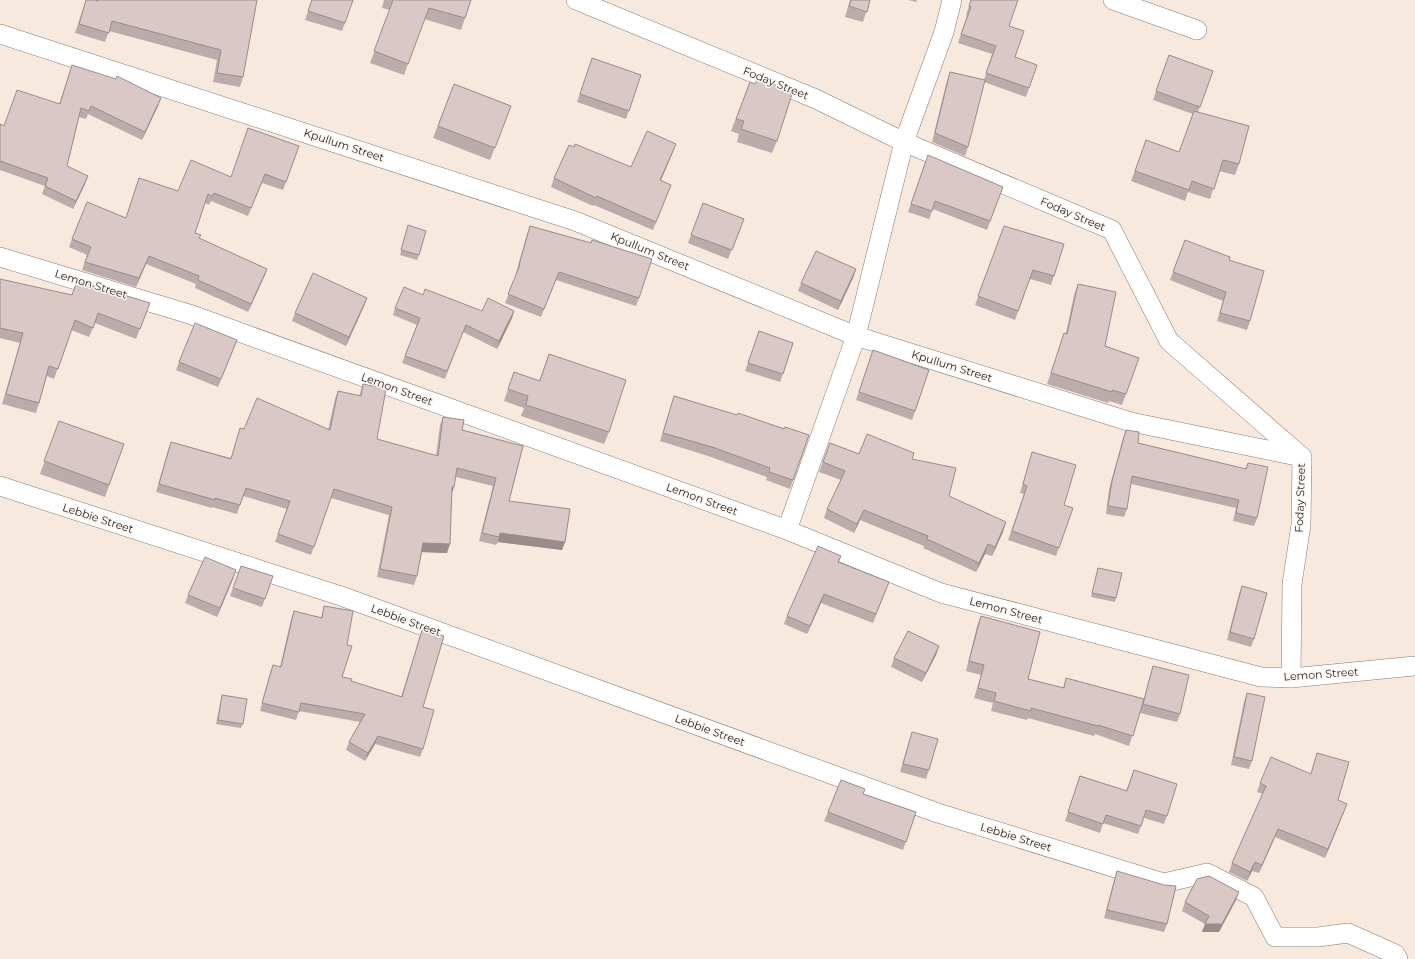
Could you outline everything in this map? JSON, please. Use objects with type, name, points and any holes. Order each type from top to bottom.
[{"type":"street","name":"Foday Street","points":[[576,0],[816,99],[904,142],[1112,230],[1169,341],[1302,456],[1301,525],[1292,584],[1291,678]]},
{"type":"street","points":[[787,530],[856,336],[904,142],[944,32],[952,0]]},
{"type":"street","points":[[1113,0],[1197,30]]},
{"type":"street","name":"Kpullum Street","points":[[0,34],[575,221],[856,336],[1131,422],[1302,456]]},
{"type":"street","name":"Lemon Street","points":[[0,257],[189,314],[787,530],[941,593],[1261,677],[1291,678],[1415,666]]},
{"type":"street","name":"Lebbie Street","points":[[0,486],[341,596],[938,813],[1164,883],[1207,873],[1254,897],[1274,937],[1318,937],[1348,934],[1395,954],[1398,959]]},
{"type":"building","points":[[86,0],[257,0],[243,77],[217,73],[221,50],[112,21],[109,33],[79,24]]},
{"type":"building","points":[[312,0],[353,0],[345,23],[308,11]]},
{"type":"building","points":[[393,0],[471,0],[465,18],[429,8],[408,64],[374,51]]},
{"type":"building","points":[[851,0],[870,0],[867,12],[849,6]]},
{"type":"building","points":[[971,0],[1018,0],[1009,26],[1024,31],[1015,57],[1037,65],[1029,88],[986,73],[996,46],[961,34],[971,7],[969,6]]},
{"type":"building","points":[[1169,55],[1213,71],[1200,107],[1156,91]]},
{"type":"building","points":[[592,58],[641,75],[629,111],[580,94]]},
{"type":"building","points":[[72,65],[116,79],[117,76],[161,98],[145,132],[91,106],[89,111],[81,108],[67,166],[88,176],[76,201],[45,186],[48,178],[0,161],[0,124],[4,126],[17,90],[60,104]]},
{"type":"building","points":[[950,72],[985,80],[968,147],[935,133]]},
{"type":"building","points":[[757,79],[793,91],[777,141],[741,129],[744,121],[736,119],[750,82],[755,84]]},
{"type":"building","points":[[454,84],[511,106],[495,148],[438,126]]},
{"type":"building","points":[[1194,111],[1249,126],[1239,164],[1223,160],[1214,189],[1192,181],[1189,190],[1135,171],[1146,140],[1179,152]]},
{"type":"building","points":[[248,128],[299,146],[286,182],[265,174],[251,208],[214,193],[212,196],[208,194],[195,233],[201,235],[199,238],[267,269],[251,304],[198,280],[199,276],[149,256],[139,278],[85,262],[91,247],[72,239],[87,202],[126,218],[139,178],[178,191],[191,160],[231,177]]},
{"type":"building","points":[[647,131],[676,144],[660,180],[671,185],[656,222],[597,196],[596,198],[554,178],[569,145],[574,147],[575,144],[631,167]]},
{"type":"building","points":[[928,155],[1003,187],[990,221],[935,201],[932,211],[911,204]]},
{"type":"building","points":[[703,203],[744,219],[732,250],[691,235]]},
{"type":"building","points":[[408,225],[426,231],[419,255],[401,250]]},
{"type":"building","points":[[530,226],[591,243],[592,240],[652,259],[639,298],[559,272],[544,309],[508,294],[520,265]]},
{"type":"building","points":[[1004,226],[1064,244],[1054,276],[1033,270],[1018,311],[978,296]]},
{"type":"building","points":[[1185,240],[1230,257],[1229,260],[1264,271],[1250,321],[1220,313],[1226,292],[1173,272]]},
{"type":"building","points":[[816,251],[856,269],[841,301],[801,283]]},
{"type":"building","points":[[313,273],[367,298],[349,337],[295,313]]},
{"type":"building","points":[[0,279],[72,295],[77,281],[150,303],[140,329],[98,313],[93,328],[75,320],[58,369],[49,366],[39,403],[6,394],[23,333],[0,328]]},
{"type":"building","points":[[1078,284],[1116,292],[1105,346],[1139,358],[1126,394],[1112,390],[1112,392],[1051,373],[1064,333],[1067,334]]},
{"type":"building","points":[[404,287],[423,295],[425,289],[482,311],[488,298],[514,311],[499,341],[466,325],[447,371],[405,356],[420,318],[395,308]]},
{"type":"building","points":[[195,323],[237,340],[221,379],[179,362]]},
{"type":"building","points":[[759,331],[793,343],[783,374],[748,363]]},
{"type":"building","points":[[873,350],[929,370],[915,411],[859,392]]},
{"type":"building","points":[[549,354],[626,380],[609,432],[526,405],[528,396],[508,389],[514,372],[540,381]]},
{"type":"building","points":[[363,384],[386,389],[377,439],[438,456],[443,417],[464,420],[462,430],[523,446],[509,501],[570,509],[565,542],[500,533],[499,537],[482,533],[496,478],[457,468],[454,487],[452,487],[450,544],[423,543],[417,576],[380,569],[392,507],[334,489],[314,547],[278,534],[290,501],[246,488],[240,505],[215,498],[215,500],[159,484],[171,442],[231,459],[240,428],[244,429],[257,398],[330,430],[338,391],[361,396]]},
{"type":"building","points":[[674,396],[737,415],[738,413],[784,429],[785,427],[809,435],[793,480],[769,472],[770,468],[712,447],[663,433]]},
{"type":"building","points":[[59,421],[124,444],[109,485],[44,461]]},
{"type":"building","points":[[1126,430],[1139,432],[1138,443],[1246,469],[1248,463],[1268,467],[1257,518],[1236,513],[1239,500],[1132,476],[1127,509],[1108,506],[1112,481]]},
{"type":"building","points":[[867,434],[914,453],[912,459],[956,468],[949,496],[1006,522],[995,547],[988,544],[979,563],[927,539],[928,536],[864,510],[857,524],[827,509],[845,471],[823,462],[830,443],[859,454]]},
{"type":"building","points":[[1032,452],[1076,465],[1064,505],[1073,508],[1059,548],[1012,531],[1027,486],[1023,484]]},
{"type":"building","points":[[818,546],[841,556],[838,562],[889,582],[876,614],[824,594],[810,626],[787,616]]},
{"type":"building","points":[[205,557],[236,570],[220,608],[188,595]]},
{"type":"building","points":[[241,566],[273,576],[265,599],[233,588]]},
{"type":"building","points":[[1098,568],[1122,573],[1116,598],[1092,593]]},
{"type":"building","points":[[1242,586],[1267,593],[1254,639],[1230,632]]},
{"type":"building","points":[[324,606],[353,611],[347,645],[352,646],[342,677],[352,679],[351,681],[402,697],[422,630],[444,636],[423,707],[434,710],[423,749],[378,736],[368,753],[349,742],[365,714],[301,703],[299,712],[262,703],[273,665],[281,667],[294,611],[322,618]]},
{"type":"building","points":[[981,616],[1040,632],[1028,679],[1064,688],[1066,678],[1144,699],[1133,736],[1098,725],[1031,708],[1031,711],[994,701],[996,693],[978,688],[984,665],[969,661]]},
{"type":"building","points":[[908,631],[939,646],[926,673],[894,658]]},
{"type":"building","points":[[1153,666],[1189,675],[1180,714],[1143,704]]},
{"type":"building","points":[[1247,693],[1265,697],[1252,761],[1234,757]]},
{"type":"building","points":[[222,695],[247,699],[243,724],[218,720]]},
{"type":"building","points":[[912,732],[938,739],[929,770],[903,764]]},
{"type":"building","points":[[1317,753],[1349,762],[1338,800],[1347,804],[1328,849],[1278,829],[1262,865],[1255,862],[1250,872],[1232,863],[1266,786],[1260,783],[1271,757],[1311,774]]},
{"type":"building","points":[[1134,770],[1177,784],[1167,816],[1146,810],[1141,826],[1106,815],[1103,824],[1068,812],[1080,776],[1127,791]]},
{"type":"building","points":[[841,780],[865,789],[863,794],[916,812],[906,842],[828,812]]},
{"type":"building","points":[[1117,871],[1164,885],[1176,886],[1167,924],[1107,910]]},
{"type":"building","points":[[1209,876],[1239,892],[1222,924],[1205,924],[1209,916],[1185,902],[1197,879]]}]
